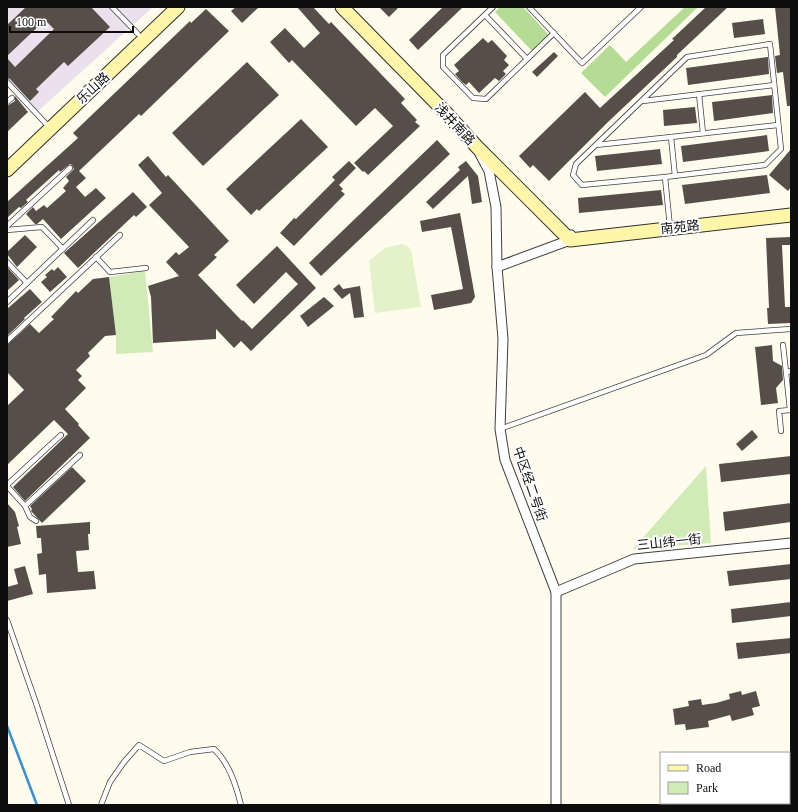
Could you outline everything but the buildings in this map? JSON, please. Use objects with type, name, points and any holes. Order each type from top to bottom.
[{"type":"street","name":"乐山路","points":[[7,170],[48,125],[166,7]]},
{"type":"street","name":"乐山路","points":[[7,159],[48,125],[178,7]]},
{"type":"street","name":"浅井南路","points":[[342,7],[448,115],[477,147],[569,237]]},
{"type":"street","name":"浅井南路","points":[[354,7],[569,237]]},
{"type":"street","name":"中区经二号街","points":[[477,147],[488,171],[496,207],[497,265],[503,339],[500,429],[505,460],[556,592],[556,805]]},
{"type":"street","name":"南苑路","points":[[569,237],[791,208]]},
{"type":"street","name":"南苑路","points":[[670,225],[791,215]]},
{"type":"street","points":[[497,265],[569,237]]},
{"type":"street","name":"三山纬一街","points":[[556,592],[634,558],[791,543]]},
{"type":"lane","points":[[112,7],[138,34]]},
{"type":"lane","points":[[493,7],[443,55],[443,67],[473,98],[486,99],[554,34]]},
{"type":"lane","points":[[529,7],[582,63],[642,7]]},
{"type":"lane","points":[[485,15],[527,59]]},
{"type":"lane","points":[[770,44],[774,85],[781,149],[765,165],[582,185],[573,175],[576,164],[687,57],[770,44]]},
{"type":"lane","points":[[7,82],[48,125]]},
{"type":"lane","points":[[642,101],[774,85]]},
{"type":"lane","points":[[699,94],[703,133]]},
{"type":"lane","points":[[7,102],[12,98]]},
{"type":"lane","points":[[596,145],[778,125]]},
{"type":"lane","points":[[671,137],[675,176]]},
{"type":"lane","points":[[7,226],[70,168]]},
{"type":"lane","points":[[665,177],[670,225]]},
{"type":"lane","points":[[7,302],[93,220]]},
{"type":"lane","points":[[7,230],[42,227],[63,249]]},
{"type":"lane","points":[[7,341],[120,235]]},
{"type":"lane","points":[[96,257],[110,272],[146,268]]},
{"type":"lane","points":[[7,262],[27,283]]},
{"type":"lane","points":[[500,429],[706,355],[736,333],[791,329]]},
{"type":"lane","points":[[780,431],[779,411],[790,410],[788,371],[783,345]]},
{"type":"lane","points":[[36,521],[30,517],[25,506],[7,486],[61,435]]},
{"type":"lane","points":[[25,506],[80,455]]},
{"type":"lane","points":[[7,620],[69,805]]},
{"type":"lane","points":[[101,805],[110,782],[124,762],[139,745],[164,761],[190,752],[214,749],[223,757],[236,788],[241,805]]},
{"type":"shaded area","points":[[7,7],[153,7],[36,113],[7,82]]},
{"type":"green space","points":[[500,7],[523,7],[549,35],[532,51],[495,12]]},
{"type":"green space","points":[[685,7],[698,7],[605,97],[581,73],[610,45],[626,62]]},
{"type":"green space","points":[[402,244],[411,250],[421,307],[375,313],[369,261],[385,248]]},
{"type":"green space","points":[[145,271],[153,352],[116,354],[116,335],[109,277]]},
{"type":"green space","points":[[706,466],[711,543],[633,549]]},
{"type":"waterway","points":[[7,726],[37,805]]}]
